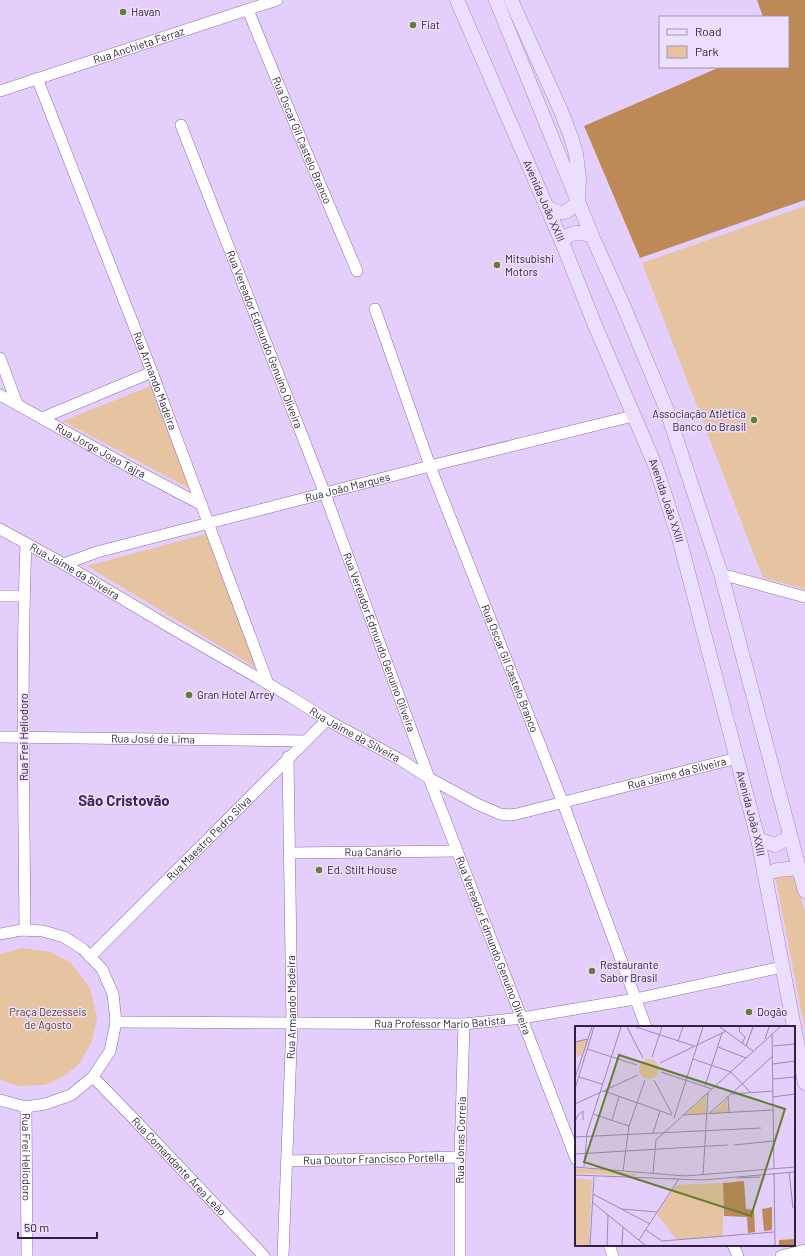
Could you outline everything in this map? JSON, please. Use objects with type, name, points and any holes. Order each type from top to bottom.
[{"type":"main road","name":"Avenida João XXIII","points":[[458,0],[562,242],[594,323],[655,465],[680,538],[758,839],[794,1026]]},
{"type":"main road","points":[[496,0],[592,236],[623,305],[666,408],[721,574],[805,891]]},
{"type":"main road","points":[[511,0],[561,111],[576,154],[579,178],[578,201],[564,213],[554,211],[547,207]]},
{"type":"main road","points":[[562,242],[565,238],[574,233],[587,233],[592,236]]},
{"type":"main road","points":[[758,839],[775,844],[790,837]]},
{"type":"main road","points":[[764,874],[778,870],[798,868]]},
{"type":"main road","name":"Avenida João XXIII","points":[[795,1032],[805,1083]]},
{"type":"street","name":"Rua Anchieta Ferraz","points":[[0,91],[277,0]]},
{"type":"street","name":"Rua Oscar Gil Castelo Branco","points":[[248,10],[357,271]]},
{"type":"street","name":"Rua Armando Madeira","points":[[37,78],[152,372],[268,684]]},
{"type":"street","name":"Rua Vereador Edmundo Genuíno Oliveira","points":[[181,125],[324,494],[428,778],[458,851],[575,1156]]},
{"type":"street","name":"Rua Oscar Gil Castelo Branco","points":[[375,309],[430,466],[563,803],[646,1026]]},
{"type":"street","points":[[0,358],[17,404]]},
{"type":"street","points":[[42,418],[152,372]]},
{"type":"street","name":"Rua Jorge Joao Tajra","points":[[0,395],[124,464],[202,505]]},
{"type":"street","name":"Rua João Marques","points":[[64,564],[97,552],[430,466],[633,416]]},
{"type":"street","name":"Rua Jaime da Silveira","points":[[0,529],[64,564],[327,720],[401,760],[428,778],[477,804],[500,814],[517,814],[737,758]]},
{"type":"street","name":"Rua Frei Heliodoro","points":[[25,930],[23,737],[26,544]]},
{"type":"street","points":[[721,574],[805,597]]},
{"type":"street","points":[[0,596],[24,596]]},
{"type":"street","name":"Rua Maestro Pedro Silva","points":[[90,957],[327,720]]},
{"type":"street","name":"Rua José de Lima","points":[[0,737],[306,741]]},
{"type":"street","name":"Rua Armando Madeira","points":[[283,1256],[292,1023],[288,758]]},
{"type":"street","name":"Rua Canário","points":[[289,853],[458,851]]},
{"type":"street","points":[[0,934],[25,930],[43,931],[64,937],[83,949],[102,969],[113,994],[116,1022],[110,1052],[93,1077],[71,1095],[45,1104],[26,1107],[0,1100]]},
{"type":"street","name":"Rua Professor Mario Batista","points":[[116,1022],[464,1024],[522,1018],[635,999],[782,967]]},
{"type":"street","name":"Rua Jonas Correia","points":[[460,1256],[460,1157],[464,1024]]},
{"type":"street","name":"Rua Comandante Área Leão","points":[[93,1077],[132,1116],[264,1256]]},
{"type":"street","name":"Rua Frei Heliodoro","points":[[26,1107],[27,1256]]},
{"type":"street","name":"Rua Doutor Francisco Portella","points":[[287,1161],[460,1157]]},
{"type":"street","points":[[609,1246],[613,1256]]},
{"type":"street","points":[[733,1246],[738,1256]]},
{"type":"street","points":[[781,1256],[805,1250]]},
{"type":"green space","name":"Associação Atlética Banco do Brasil","points":[[805,206],[805,589],[763,578],[642,263]]},
{"type":"green space","points":[[153,385],[196,492],[63,421]]},
{"type":"green space","points":[[209,533],[256,668],[87,566]]},
{"type":"green space","points":[[791,874],[798,887],[805,912],[805,1030],[775,875]]},
{"type":"green space","name":"Praça Dezesseis de Agosto","points":[[22,948],[50,952],[71,963],[90,988],[97,1018],[92,1041],[80,1063],[66,1075],[45,1085],[18,1086],[0,1080],[0,954]]},
{"type":"shaded area","points":[[757,0],[805,0],[805,200],[640,258],[584,126],[718,68],[789,68],[789,16],[763,16]]},
{"type":"place","name":"Havan","points":[[123,12]]},
{"type":"place","name":"Fiat","points":[[413,25]]},
{"type":"place","name":"Mitsubishi Motors","points":[[497,265]]},
{"type":"place","name":"Associação Atlética Banco do Brasil","points":[[754,420]]},
{"type":"place","name":"Gran Hotel Arrey","points":[[189,695]]},
{"type":"place","name":"Ed. Stilt House","points":[[319,870]]},
{"type":"place","name":"Restaurante Sabor Brasil","points":[[592,971]]},
{"type":"place","name":"Dogão","points":[[749,1012]]},
{"type":"district","name":"São Cristovão","points":[[124,801]]}]
